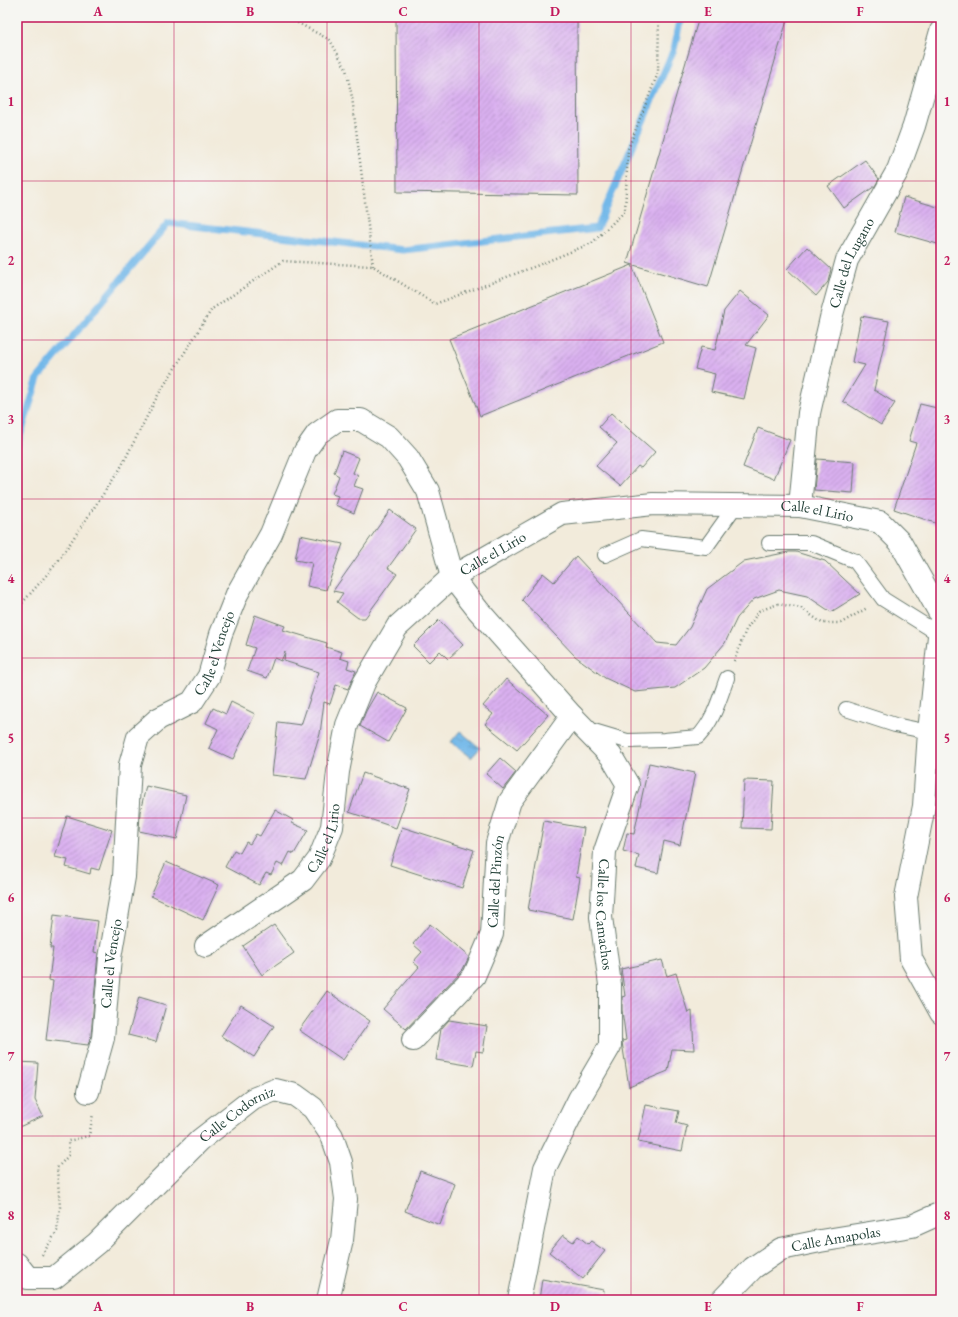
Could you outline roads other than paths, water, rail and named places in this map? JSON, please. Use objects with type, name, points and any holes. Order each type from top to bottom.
[{"type":"street","name":"Calle del Lugano","points":[[800,506],[809,413],[831,318],[847,260],[898,170],[914,126],[941,31]]},
{"type":"street","name":"Calle el Vencejo","points":[[88,1092],[103,1038],[110,958],[124,878],[130,765],[138,737],[158,719],[192,702],[209,676],[221,634],[237,594],[271,534],[305,451],[317,434],[337,420],[361,420],[389,437],[408,458],[428,491],[452,577]]},
{"type":"street","name":"Calle el Lirio","points":[[206,946],[303,880],[319,859],[332,827],[338,772],[347,726],[364,683],[397,627],[452,577],[562,514],[654,504],[800,506],[880,522],[900,542],[940,622]]},
{"type":"street","name":"Calle los Camachos","points":[[452,577],[478,610],[578,722],[611,756],[628,785],[605,851],[601,917],[610,985],[610,1046],[578,1099],[544,1168],[519,1300]]},
{"type":"street","points":[[940,622],[930,732],[932,808],[906,897],[912,959],[941,1013]]},
{"type":"street","name":"Calle del Pinzón","points":[[413,1040],[474,976],[492,934],[497,843],[510,801],[578,722]]},
{"type":"street","name":"Calle Codorniz","points":[[22,1271],[54,1278],[97,1243],[200,1140],[253,1099],[275,1090],[295,1095],[313,1108],[332,1136],[341,1162],[346,1199],[342,1240],[328,1300]]},
{"type":"street","name":"Calle Amapolas","points":[[722,1300],[753,1268],[781,1250],[820,1241],[912,1226],[941,1213]]},
{"type":"lane","points":[[605,555],[641,539],[706,547],[736,505]]},
{"type":"lane","points":[[769,543],[811,543],[855,560],[884,599],[940,622]]},
{"type":"lane","points":[[578,722],[627,741],[698,737],[710,722],[727,678]]},
{"type":"lane","points":[[846,709],[895,725],[930,732]]},
{"type":"water","points":[[460,731],[480,748],[471,758],[451,742]]},
{"type":"waterway","points":[[17,446],[38,378],[168,223],[403,250],[597,228],[674,49],[681,17]]}]
